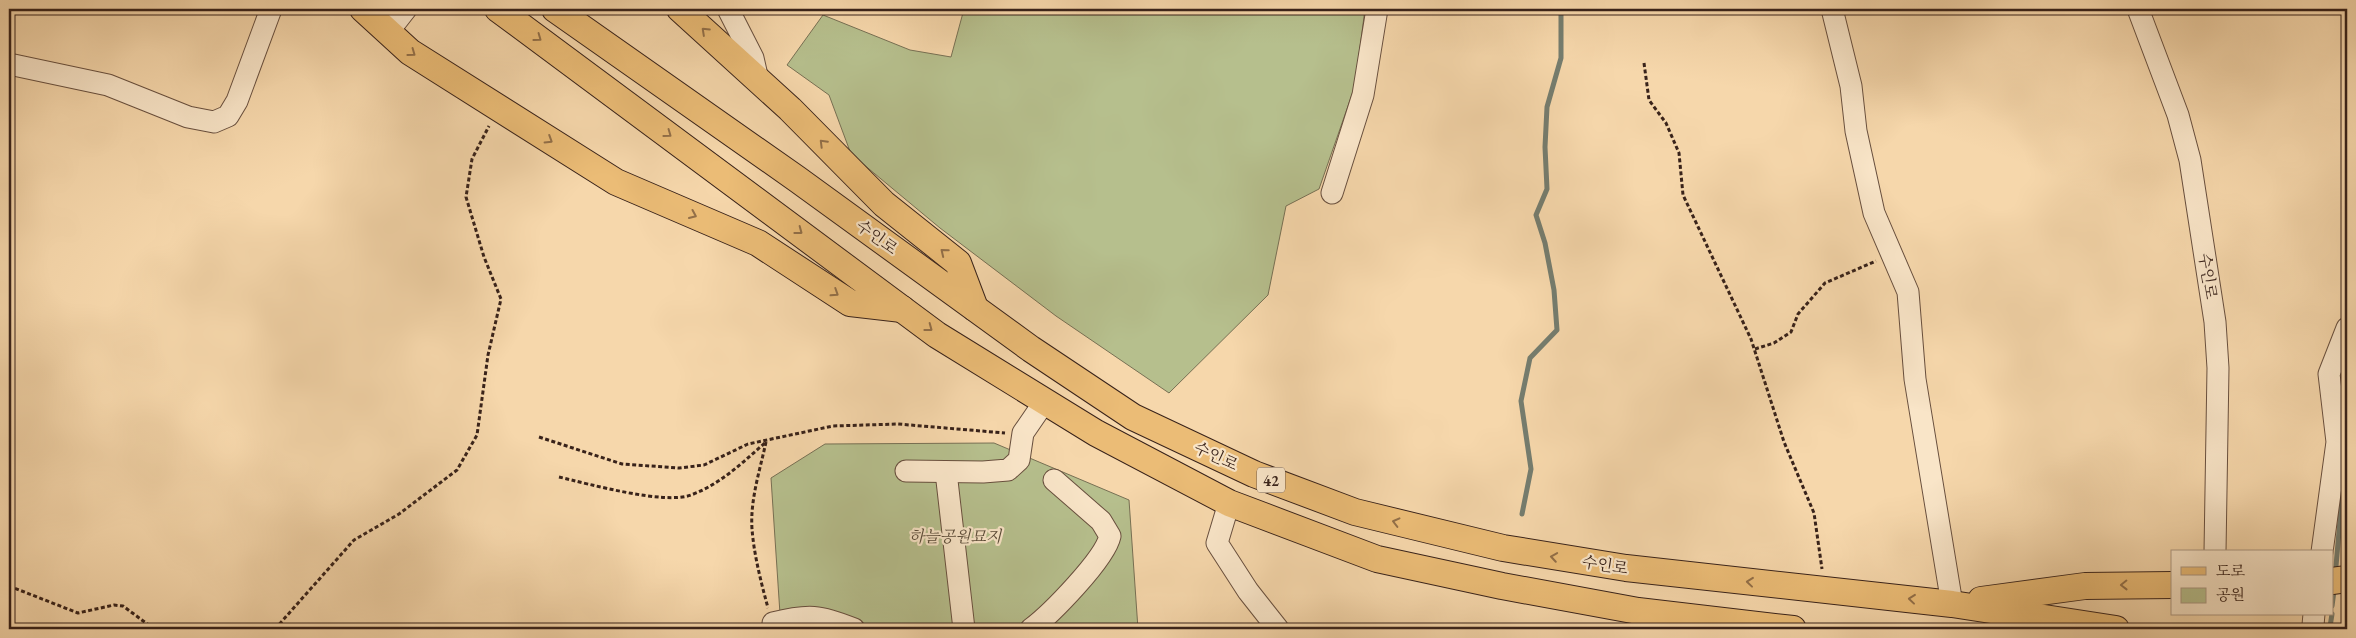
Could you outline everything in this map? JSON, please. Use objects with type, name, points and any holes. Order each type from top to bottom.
[{"type":"main road","points":[[363,9],[410,52],[616,182],[758,244],[850,303],[904,309]]},
{"type":"main road","name":"42","points":[[498,9],[937,334],[1096,433],[1229,503],[1377,559],[1502,586],[1629,609],[1793,629]]},
{"type":"main road","name":"수인로","points":[[554,9],[797,179],[1031,349],[1133,417],[1254,474],[1355,512],[1503,548],[1626,568],[1952,604],[2116,629]]},
{"type":"main road","points":[[680,9],[758,80],[884,204],[958,263],[975,308]]},
{"type":"main road","points":[[2334,581],[2347,579]]},
{"type":"main road","points":[[1952,604],[2085,586],[2171,585]]},
{"type":"street","points":[[9,64],[108,85],[188,118],[214,122],[228,116],[237,101],[271,9]]},
{"type":"street","points":[[388,32],[406,9]]},
{"type":"street","points":[[728,9],[753,58],[758,80]]},
{"type":"street","points":[[1332,193],[1363,95],[1377,9]]},
{"type":"street","points":[[1832,9],[1851,86],[1856,131],[1874,213],[1890,254],[1908,292],[1915,379],[1952,604]]},
{"type":"street","name":"수인로","points":[[2138,9],[2178,115],[2190,160],[2215,322],[2218,368],[2215,550]]},
{"type":"street","points":[[2322,550],[2337,442],[2329,374],[2347,328]]},
{"type":"street","points":[[906,471],[1008,470],[1018,460],[1023,433],[1045,401]]},
{"type":"street","points":[[946,472],[964,629]]},
{"type":"street","points":[[1032,629],[1053,610],[1094,563],[1108,544],[1110,536],[1101,521],[1054,480]]},
{"type":"street","points":[[1229,503],[1217,543],[1248,591],[1278,629]]},
{"type":"street","points":[[773,623],[811,616],[826,618],[854,629]]},
{"type":"path","points":[[1644,63],[1650,100],[1666,122],[1679,153],[1683,195],[1754,349],[1784,442],[1814,513],[1824,590]]},
{"type":"path","points":[[275,629],[354,540],[399,514],[457,470],[477,435],[488,355],[501,299],[484,257],[466,197],[472,159],[498,108]]},
{"type":"path","points":[[1754,349],[1774,343],[1791,332],[1798,314],[1825,284],[1890,254]]},
{"type":"path","points":[[540,437],[622,464],[679,468],[704,465],[748,444],[833,426],[898,424],[1023,433]]},
{"type":"path","points":[[559,477],[660,497],[689,496],[712,486],[738,467],[766,441]]},
{"type":"path","points":[[766,441],[756,488],[752,528],[760,578],[773,623]]},
{"type":"path","points":[[9,586],[78,613],[114,605],[124,606],[154,629]]},
{"type":"green space","points":[[964,9],[1365,9],[1355,86],[1319,189],[1286,206],[1268,295],[1169,393],[1056,316],[940,228],[851,154],[829,95],[787,65],[823,15],[910,50],[951,57]]},
{"type":"green space","name":"하늘공원묘지","points":[[994,443],[1129,500],[1138,629],[781,629],[771,478],[825,444]]},
{"type":"waterway","points":[[1522,514],[1531,469],[1521,401],[1530,358],[1557,330],[1554,290],[1545,243],[1536,215],[1547,189],[1545,147],[1547,107],[1561,58],[1561,9]]},
{"type":"waterway","points":[[2347,357],[2342,367],[2347,424]]},
{"type":"waterway","points":[[2336,566],[2346,452]]},
{"type":"waterway","points":[[2330,627],[2332,616]]}]
